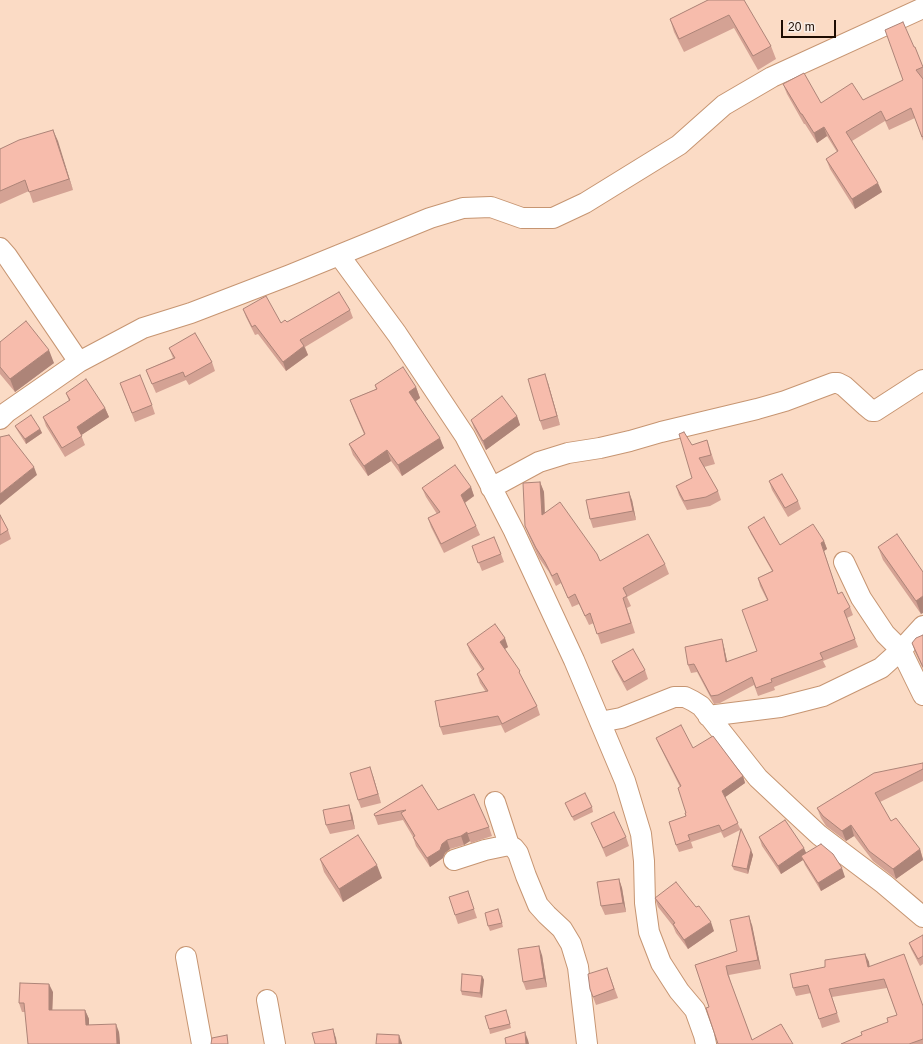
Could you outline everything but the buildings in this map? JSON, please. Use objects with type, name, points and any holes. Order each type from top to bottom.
[{"type":"street","points":[[2,411],[79,362],[144,328],[191,313],[430,218],[463,208],[491,207],[522,218],[553,218],[585,203],[679,145],[724,105],[772,77],[923,8]]},
{"type":"street","points":[[0,248],[79,362]]},
{"type":"street","points":[[339,255],[396,334],[465,436],[514,531],[571,653],[625,781],[641,834],[644,861],[645,902],[649,932],[661,963],[679,992],[695,1010],[706,1044]]},
{"type":"street","points":[[491,488],[539,462],[568,453],[600,448],[757,409],[785,401],[833,383],[838,383],[844,386],[872,411],[923,380]]},
{"type":"street","points":[[844,562],[861,598],[885,634],[901,650],[923,696]]},
{"type":"street","points":[[708,716],[780,707],[823,696],[881,668],[901,650],[923,626]]},
{"type":"street","points":[[600,722],[621,718],[674,697],[685,697],[693,701],[701,706],[758,778],[790,809],[819,835],[884,884],[923,917]]},
{"type":"street","points":[[495,802],[509,845],[518,853],[538,905],[562,929],[571,944],[578,967],[587,1044]]},
{"type":"street","points":[[454,860],[486,850],[509,845]]},
{"type":"street","points":[[186,957],[202,1044]]},
{"type":"street","points":[[267,1000],[275,1044]]}]
